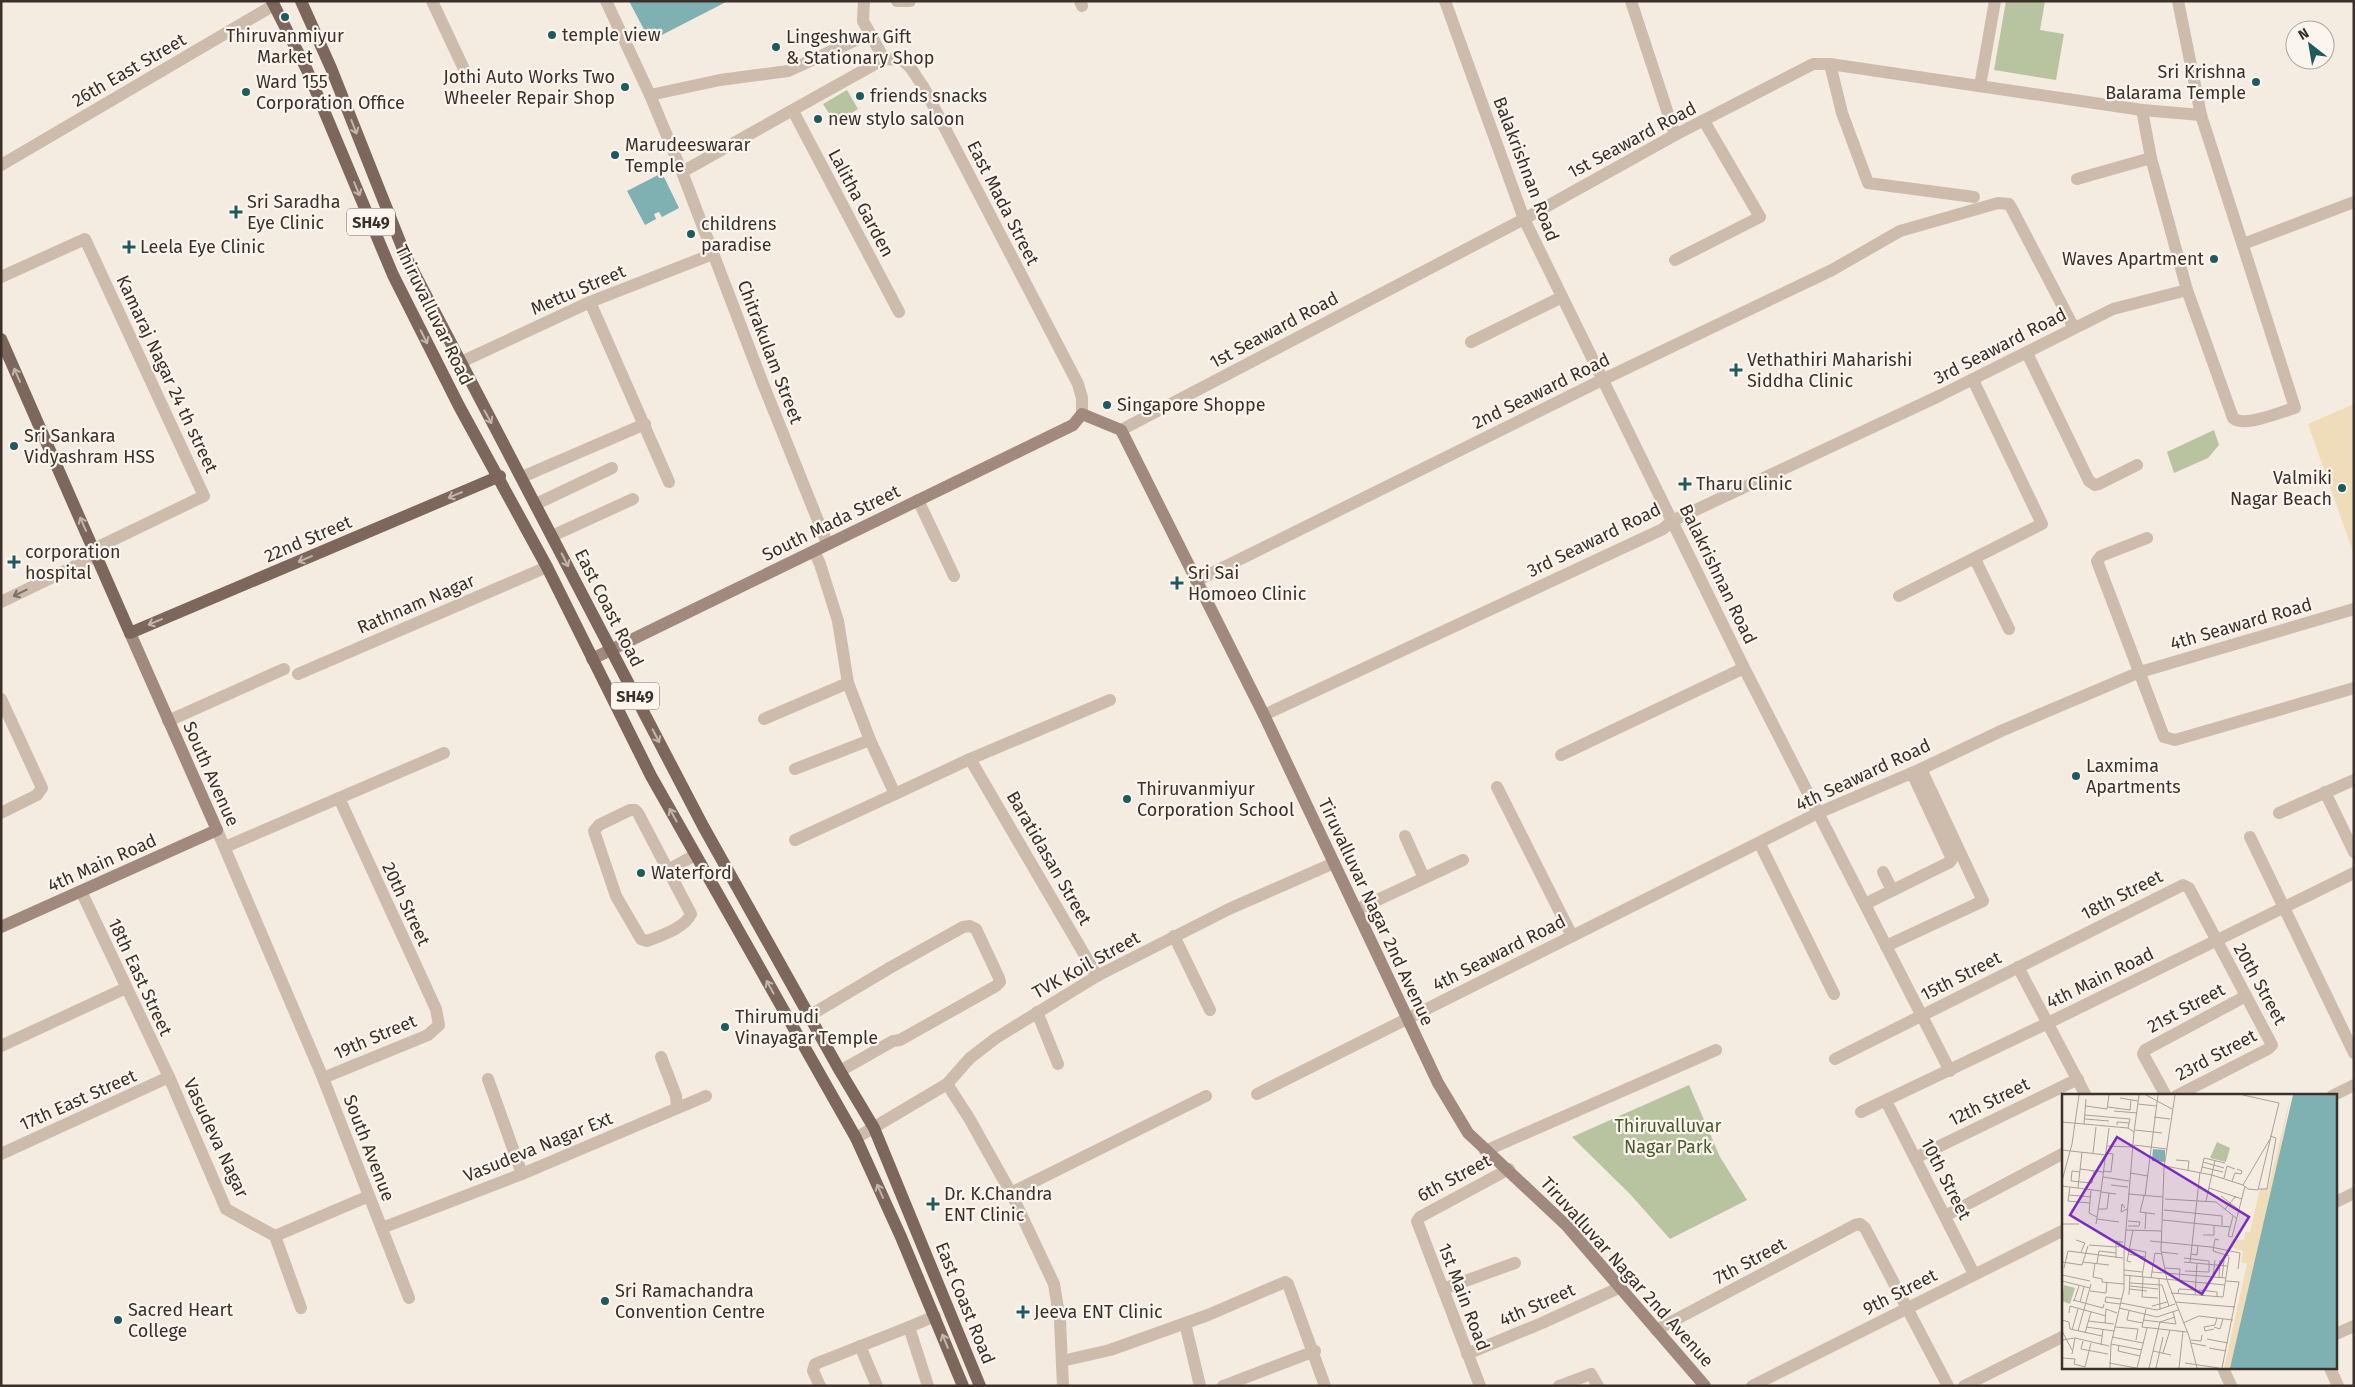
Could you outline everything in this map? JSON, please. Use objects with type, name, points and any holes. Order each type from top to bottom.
[{"type":"main road","name":"East Coast Road","points":[[301,1],[331,68],[406,258],[459,363],[522,477],[703,826],[840,1071],[874,1128],[980,1386]]},
{"type":"main road","name":"Thiruvalluvar Road","points":[[273,3],[307,70],[393,275],[459,406],[500,476]]},
{"type":"main road","name":"South Avenue","points":[[1,339],[130,633]]},
{"type":"main road","points":[[459,406],[478,397]]},
{"type":"main road","name":"East Coast Road","points":[[500,476],[548,567],[651,776],[856,1138],[935,1316],[963,1386]]},
{"type":"main road","name":"22nd Street","points":[[130,633],[500,476]]},
{"type":"street","points":[[432,1],[463,67]]},
{"type":"street","name":"Chitrakulam Street","points":[[606,1],[650,94],[682,172],[763,384],[827,544]]},
{"type":"street","points":[[682,172],[884,59],[863,21],[864,1]]},
{"type":"street","points":[[897,1],[910,1]]},
{"type":"street","name":"Balakrishnan Road","points":[[1445,1],[1524,219],[1744,668],[1922,1016]]},
{"type":"street","points":[[1631,1],[1675,136]]},
{"type":"street","points":[[1980,86],[1995,1]]},
{"type":"street","points":[[2142,110],[2151,158],[2187,290],[2233,418],[2236,421],[2248,421],[2294,408],[2201,115],[2178,1]]},
{"type":"street","name":"26th East Street","points":[[1,165],[273,3]]},
{"type":"street","points":[[650,94],[720,80],[788,71],[869,34]]},
{"type":"street","name":"East Mada Street","points":[[884,59],[902,60],[910,67],[924,88],[1078,384],[1082,398],[1082,414]]},
{"type":"street","name":"1st Seaward Road","points":[[1121,430],[1524,219],[1675,136],[1813,64],[1830,64],[2142,110],[2201,115]]},
{"type":"street","points":[[1830,64],[1842,113],[1868,183],[1974,197]]},
{"type":"street","name":"Lalitha Garden","points":[[792,111],[899,312]]},
{"type":"street","points":[[1675,260],[1760,217],[1704,121]]},
{"type":"street","points":[[2078,179],[2151,158]]},
{"type":"street","points":[[2243,244],[2354,202]]},
{"type":"street","name":"2nd Seaward Road","points":[[1196,581],[1602,380],[1832,270],[1900,231],[1998,203],[2009,204],[2074,328]]},
{"type":"street","name":"Kamaraj Nagar 24 th street","points":[[1,277],[85,239],[204,496],[95,553]]},
{"type":"street","name":"Mettu Street","points":[[459,363],[590,302],[714,254]]},
{"type":"street","name":"3rd Seaward Road","points":[[1264,715],[1663,529],[1672,521],[2027,354],[2113,309],[2187,290]]},
{"type":"street","points":[[1471,342],[1562,297]]},
{"type":"street","points":[[590,302],[669,482]]},
{"type":"street","points":[[2027,354],[2088,481],[2098,484],[2137,465]]},
{"type":"street","points":[[1899,596],[2038,528],[2042,522],[1972,380]]},
{"type":"street","points":[[1082,414],[1121,430]]},
{"type":"street","name":"South Mada Street","points":[[592,659],[1073,425],[1082,414]]},
{"type":"street","points":[[522,477],[645,424]]},
{"type":"street","name":"Tiruvalluvar Nagar 2nd Avenue","points":[[1121,430],[1264,715],[1438,1084],[1468,1133],[1485,1151],[1509,1169],[1567,1226],[1705,1386]]},
{"type":"street","points":[[536,504],[612,468]]},
{"type":"street","points":[[552,536],[633,498]]},
{"type":"street","points":[[918,500],[954,576]]},
{"type":"street","points":[[2147,538],[2097,559],[2162,733],[2170,740],[2229,726],[2354,688]]},
{"type":"street","points":[[814,551],[838,621],[848,683],[870,740],[895,794]]},
{"type":"street","points":[[1,602],[95,553]]},
{"type":"street","points":[[1975,559],[2009,629]]},
{"type":"street","name":"Rathnam Nagar","points":[[298,674],[548,567]]},
{"type":"street","name":"4th Seaward Road","points":[[1257,1094],[1760,844],[1818,813],[1916,771],[2001,731],[2140,672],[2354,609]]},
{"type":"street","name":"South Avenue","points":[[130,633],[225,847],[324,1078],[409,1298]]},
{"type":"street","points":[[1562,755],[1744,668]]},
{"type":"street","points":[[168,721],[284,669]]},
{"type":"street","points":[[764,719],[848,683]]},
{"type":"street","points":[[795,840],[970,759],[1110,700]]},
{"type":"street","points":[[1,813],[34,798],[41,791],[40,782],[3,706]]},
{"type":"street","points":[[795,769],[870,740]]},
{"type":"street","points":[[225,847],[444,753]]},
{"type":"street","name":"Baratidasan Street","points":[[970,759],[1097,976]]},
{"type":"street","points":[[1865,904],[1950,862],[1952,859],[1916,771]]},
{"type":"street","points":[[1886,946],[1983,901],[1916,771]]},
{"type":"street","points":[[2279,813],[2354,780]]},
{"type":"street","points":[[1497,787],[1572,936]]},
{"type":"street","points":[[2325,792],[2354,852]]},
{"type":"street","name":"20th Street","points":[[338,798],[436,1009],[438,1026]]},
{"type":"street","points":[[630,810],[635,810],[666,866],[691,914],[689,919],[681,925],[646,941],[641,939],[616,896],[594,831],[596,828],[630,810]]},
{"type":"street","name":"4th Main Road","points":[[1,927],[217,830]]},
{"type":"street","points":[[1405,836],[1424,878]]},
{"type":"street","points":[[2250,837],[2354,1053]]},
{"type":"street","points":[[1760,844],[1834,994]]},
{"type":"street","points":[[666,866],[692,851]]},
{"type":"street","points":[[1356,910],[1462,860]]},
{"type":"street","name":"TVK Koil Street","points":[[856,1138],[947,1084],[970,1058],[996,1038],[1097,976],[1174,936],[1334,863]]},
{"type":"street","points":[[1882,872],[1892,890]]},
{"type":"street","name":"4th Main Road","points":[[1861,1112],[2048,1023],[2354,872]]},
{"type":"street","name":"18th Street","points":[[2018,967],[2183,885],[2189,888],[2216,940]]},
{"type":"street","name":"18th East Street","points":[[81,891],[169,1077]]},
{"type":"street","points":[[809,1016],[963,927],[970,926],[976,929],[1000,982],[900,1040],[893,1041],[840,1071]]},
{"type":"street","points":[[1174,936],[1210,1010]]},
{"type":"street","name":"20th Street","points":[[2216,940],[2272,1045]]},
{"type":"street","points":[[2018,967],[2085,1094]]},
{"type":"street","name":"15th Street","points":[[1950,1070],[1922,1016],[2018,967]]},
{"type":"street","points":[[1,1046],[126,988]]},
{"type":"street","name":"21st Street","points":[[2165,1094],[2143,1052],[2144,1050],[2246,996]]},
{"type":"street","points":[[1037,1012],[1058,1064]]},
{"type":"street","points":[[1835,1059],[1922,1016]]},
{"type":"street","name":"19th Street","points":[[324,1078],[428,1035],[438,1026]]},
{"type":"street","name":"23rd Street","points":[[2180,1094],[2268,1049],[2272,1045]]},
{"type":"street","points":[[1485,1151],[1716,1050]]},
{"type":"street","points":[[662,1057],[676,1096],[677,1108]]},
{"type":"street","name":"17th East Street","points":[[1,1154],[169,1077]]},
{"type":"street","name":"Vasudeva Nagar","points":[[169,1077],[226,1209],[275,1236]]},
{"type":"street","points":[[488,1079],[522,1174]]},
{"type":"street","name":"12th Street","points":[[1915,1158],[2078,1079]]},
{"type":"street","points":[[947,1084],[970,1118],[1011,1194],[1054,1284],[1060,1321],[1063,1386]]},
{"type":"street","points":[[2336,1094],[2354,1085]]},
{"type":"street","name":"Vasudeva Nagar Ext","points":[[382,1228],[522,1174],[706,1096]]},
{"type":"street","points":[[1011,1194],[1206,1096]]},
{"type":"street","name":"10th Street","points":[[1886,1101],[1974,1274]]},
{"type":"street","points":[[1945,1216],[2062,1154]]},
{"type":"street","name":"6th Street","points":[[1418,1220],[1509,1169]]},
{"type":"street","points":[[2338,1201],[2354,1193]]},
{"type":"street","points":[[301,1308],[275,1236],[369,1196]]},
{"type":"street","name":"1st Main Road","points":[[1418,1220],[1442,1289],[1480,1386]]},
{"type":"street","name":"7th Street","points":[[1656,1330],[1860,1224],[1865,1228],[1906,1308]]},
{"type":"street","name":"9th Street","points":[[1752,1386],[2062,1231]]},
{"type":"street","points":[[1442,1289],[1515,1263]]},
{"type":"street","points":[[1062,1361],[1110,1350],[1184,1323],[1285,1282],[1288,1284],[1315,1352],[1326,1386]]},
{"type":"street","name":"4th Street","points":[[1467,1354],[1621,1287]]},
{"type":"street","points":[[1906,1308],[1948,1386]]},
{"type":"street","points":[[820,1386],[813,1371],[815,1364],[935,1316]]},
{"type":"street","points":[[1184,1323],[1200,1386]]},
{"type":"street","points":[[2338,1333],[2354,1326]]},
{"type":"street","points":[[909,1327],[928,1386]]},
{"type":"street","points":[[1964,1386],[2062,1337]]},
{"type":"street","points":[[860,1346],[877,1386]]},
{"type":"street","points":[[1223,1386],[1315,1352]]},
{"type":"street","points":[[2224,1370],[2231,1386]]},
{"type":"street","points":[[2331,1370],[2338,1386]]},
{"type":"street","points":[[1559,1386],[1591,1374],[1598,1386]]},
{"type":"green space","points":[[2006,1],[2045,1],[2040,30],[2064,34],[2056,80],[1994,70]]},
{"type":"green space","points":[[847,90],[858,109],[835,123],[823,104]]},
{"type":"green space","points":[[2214,430],[2219,445],[2208,458],[2174,473],[2167,452]]},
{"type":"green space","name":"Thiruvalluvar Nagar Park","points":[[1689,1085],[1720,1157],[1747,1200],[1670,1239],[1630,1194],[1572,1137]]},
{"type":"sand","name":"Valmiki Nagar Beach","points":[[2354,404],[2354,552],[2353,552],[2308,424]]},
{"type":"water","points":[[629,1],[728,1],[650,41]]},
{"type":"water","points":[[662,173],[679,208],[662,217],[659,212],[654,214],[656,219],[645,225],[627,191]]},
{"type":"place","name":"Thiruvanmiyur Market","points":[[285,17]]},
{"type":"place","name":"temple view","points":[[552,35]]},
{"type":"place","name":"Lingeshwar Gift & Stationary Shop","points":[[776,47]]},
{"type":"place","name":"Sri Krishna Balarama Temple","points":[[2256,82]]},
{"type":"place","name":"Jothi Auto Works Two Wheeler Repair Shop","points":[[625,87]]},
{"type":"place","name":"Ward 155 Corporation Office","points":[[246,92]]},
{"type":"place","name":"friends snacks","points":[[860,96]]},
{"type":"place","name":"new stylo saloon","points":[[818,119]]},
{"type":"place","name":"Marudeeswarar Temple","points":[[615,155]]},
{"type":"place","name":"Sri Saradha Eye Clinic","points":[[236,212]]},
{"type":"place","name":"childrens paradise","points":[[691,234]]},
{"type":"place","name":"Leela Eye Clinic","points":[[129,247]]},
{"type":"place","name":"Waves Apartment","points":[[2214,259]]},
{"type":"place","name":"Vethathiri Maharishi Siddha Clinic","points":[[1736,370]]},
{"type":"place","name":"Singapore Shoppe","points":[[1107,405]]},
{"type":"place","name":"Sri Sankara Vidyashram HSS","points":[[14,446]]},
{"type":"place","name":"Tharu Clinic","points":[[1685,484]]},
{"type":"place","name":"Valmiki Nagar Beach","points":[[2342,488]]},
{"type":"place","name":"corporation hospital","points":[[14,562]]},
{"type":"place","name":"Sri Sai Homoeo Clinic","points":[[1177,583]]},
{"type":"place","name":"Laxmima Apartments","points":[[2076,776]]},
{"type":"place","name":"Thiruvanmiyur Corporation School","points":[[1127,799]]},
{"type":"place","name":"Waterford","points":[[641,873]]},
{"type":"place","name":"Thirumudi Vinayagar Temple","points":[[725,1027]]},
{"type":"place","name":"Dr. K.Chandra ENT Clinic","points":[[933,1204]]},
{"type":"place","name":"Sri Ramachandra Convention Centre","points":[[605,1301]]},
{"type":"place","name":"Jeeva ENT Clinic","points":[[1023,1312]]},
{"type":"place","name":"Sacred Heart College","points":[[118,1320]]}]
